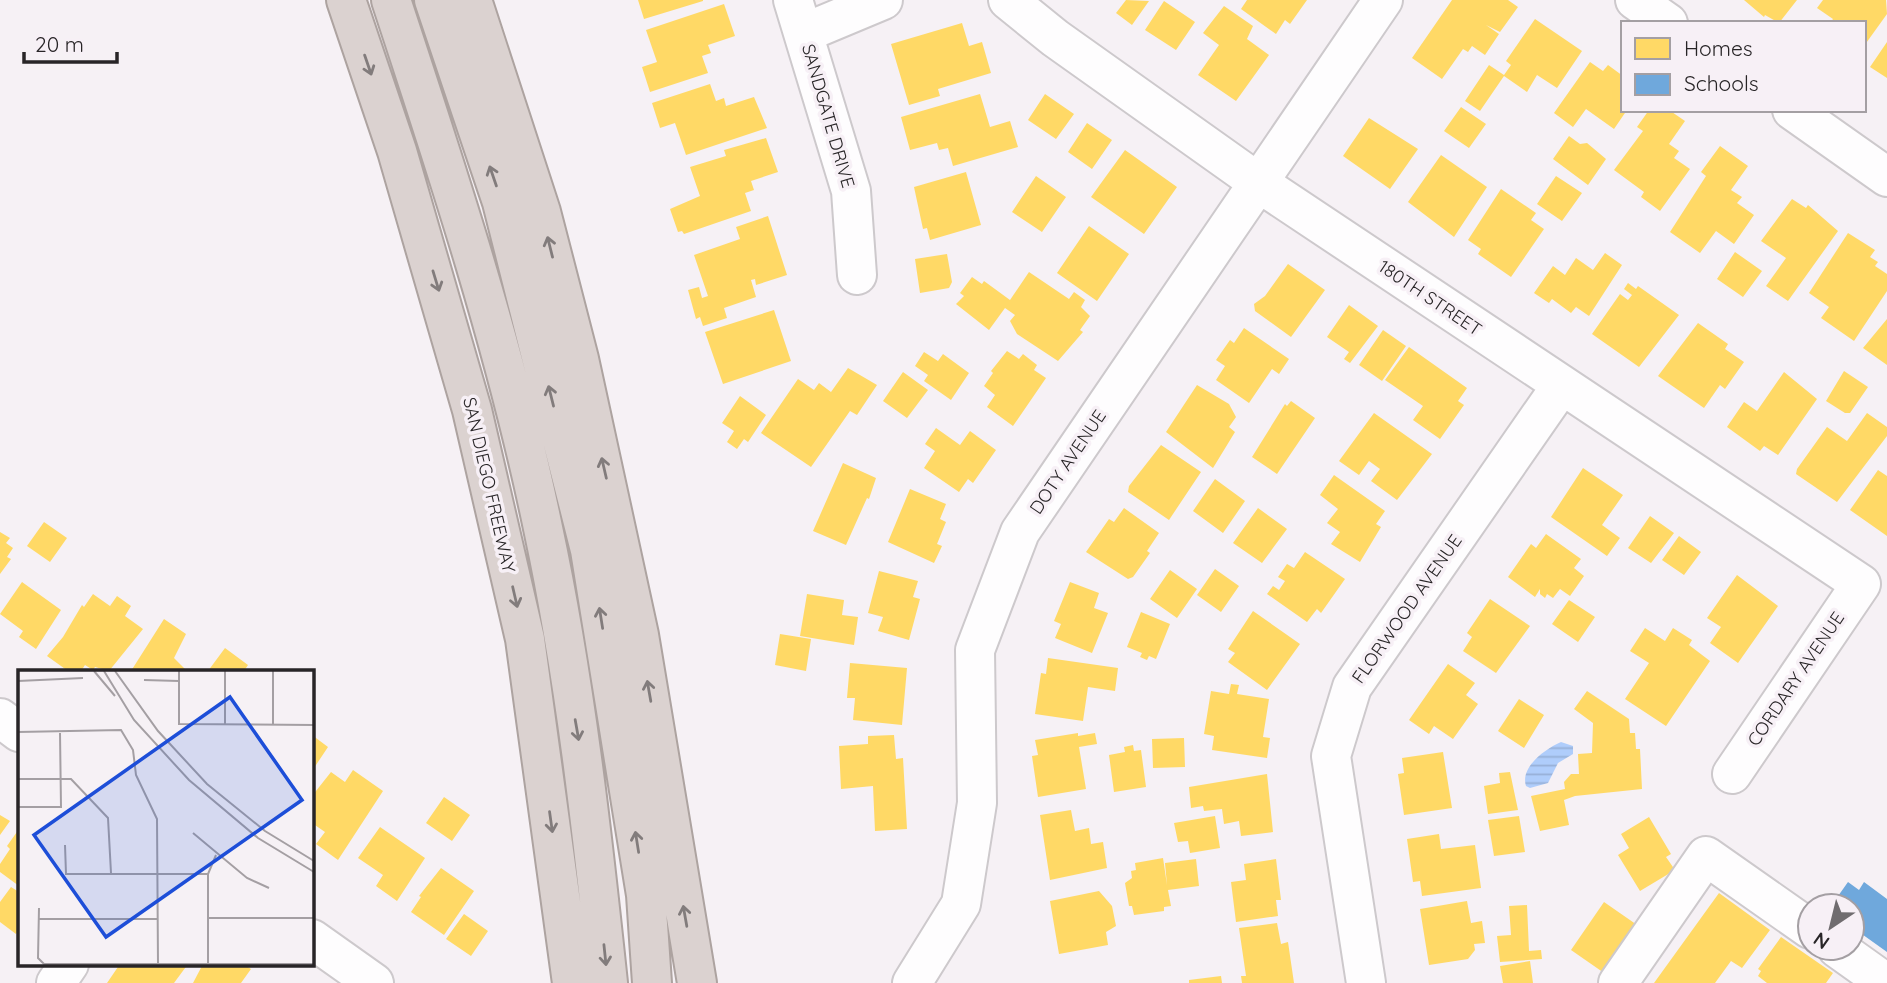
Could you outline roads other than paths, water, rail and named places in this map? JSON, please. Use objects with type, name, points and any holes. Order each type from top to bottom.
[{"type":"highway","name":"SAN DIEGO FREEWAY","points":[[346,0],[397,151],[472,410],[525,639],[572,983]]},
{"type":"highway","points":[[391,0],[446,168],[502,364],[543,528],[588,792],[608,983]]},
{"type":"highway","points":[[434,0],[502,202],[590,550],[646,895],[652,983]]},
{"type":"highway","points":[[472,0],[541,212],[588,400],[639,635],[697,983]]},
{"type":"street","points":[[799,17],[883,0]]},
{"type":"street","name":"180TH STREET","points":[[1008,0],[1055,38],[1259,183],[1860,584]]},
{"type":"street","name":"DOTY AVENUE","points":[[912,983],[961,904],[977,803],[975,650],[1020,532],[1383,0]]},
{"type":"street","points":[[1635,0],[1665,21]]},
{"type":"street","name":"SANDGATE DRIVE","points":[[799,17],[852,191],[857,275]]},
{"type":"street","points":[[1795,112],[1887,177]]},
{"type":"street","name":"FLORWOOD AVENUE","points":[[1366,983],[1331,756],[1352,687],[1561,386]]},
{"type":"street","name":"CORDARY AVENUE","points":[[1732,774],[1860,584]]},
{"type":"street","points":[[0,718],[18,731]]},
{"type":"street","points":[[1618,983],[1706,856],[1796,919]]},
{"type":"street","points":[[313,940],[374,983]]},
{"type":"street","points":[[1857,962],[1886,983]]},
{"type":"street","points":[[55,983],[68,965]]},
{"type":"water","points":[[1561,742],[1573,746],[1573,754],[1558,763],[1548,783],[1530,788],[1526,786],[1525,779],[1530,766],[1541,754]]}]
